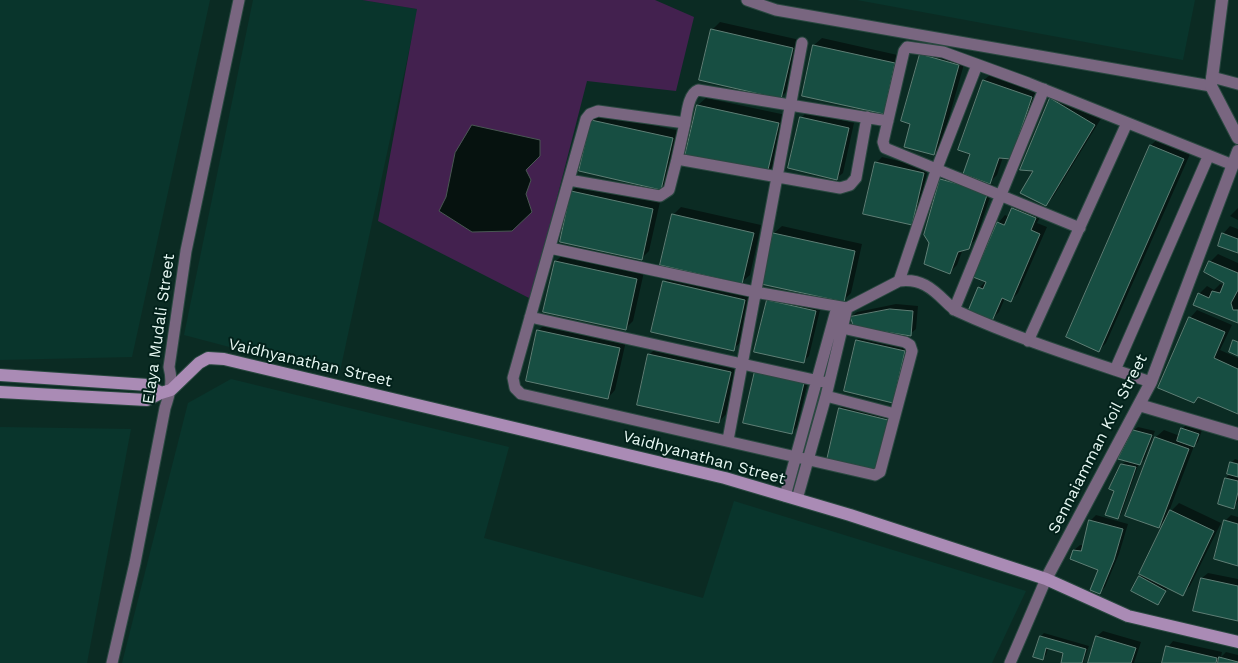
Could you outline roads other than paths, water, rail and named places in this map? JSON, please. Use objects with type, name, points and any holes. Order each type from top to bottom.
[{"type":"main road","name":"Vaidhyanathan Street","points":[[0,392],[147,400],[166,391],[199,363],[208,358],[224,359],[725,478],[860,518],[1046,580],[1128,616],[1238,642]]},
{"type":"main road","points":[[0,375],[148,385],[166,391]]},
{"type":"street","name":"Elaya Mudali Street","points":[[112,663],[135,563],[165,408],[166,391],[172,378],[169,367],[186,251],[238,0]]},
{"type":"street","points":[[747,0],[776,10],[1212,82],[1238,84]]},
{"type":"street","points":[[1222,0],[1212,82],[1238,138]]},
{"type":"street","points":[[728,440],[802,43]]},
{"type":"street","points":[[1080,228],[885,148],[883,142],[904,51],[907,47],[943,52],[1044,89],[1233,166]]},
{"type":"street","points":[[899,282],[937,168],[978,65]]},
{"type":"street","points":[[954,310],[1044,89]]},
{"type":"street","points":[[569,180],[660,196],[669,190],[692,95],[698,90],[888,121]]},
{"type":"street","points":[[685,124],[598,111],[590,114],[586,119],[513,378],[515,388],[522,394],[875,475],[880,472],[912,350],[910,345],[905,342],[842,328]]},
{"type":"street","points":[[677,159],[840,188],[850,185],[856,178],[868,117]]},
{"type":"street","points":[[1028,341],[1127,123]]},
{"type":"street","name":"Sennaiamman Koil Street","points":[[1010,663],[1046,580],[1151,382],[1238,151]]},
{"type":"street","points":[[1115,370],[1208,157]]},
{"type":"street","points":[[550,248],[755,292],[842,307],[899,282],[913,281],[935,291],[954,310],[1028,341],[1151,382]]},
{"type":"street","points":[[802,458],[826,396],[823,382],[842,328],[842,307]]},
{"type":"street","points":[[791,498],[842,307]]},
{"type":"street","points":[[530,317],[823,382]]},
{"type":"street","points":[[826,396],[895,414]]},
{"type":"street","points":[[1139,405],[1238,434]]}]
